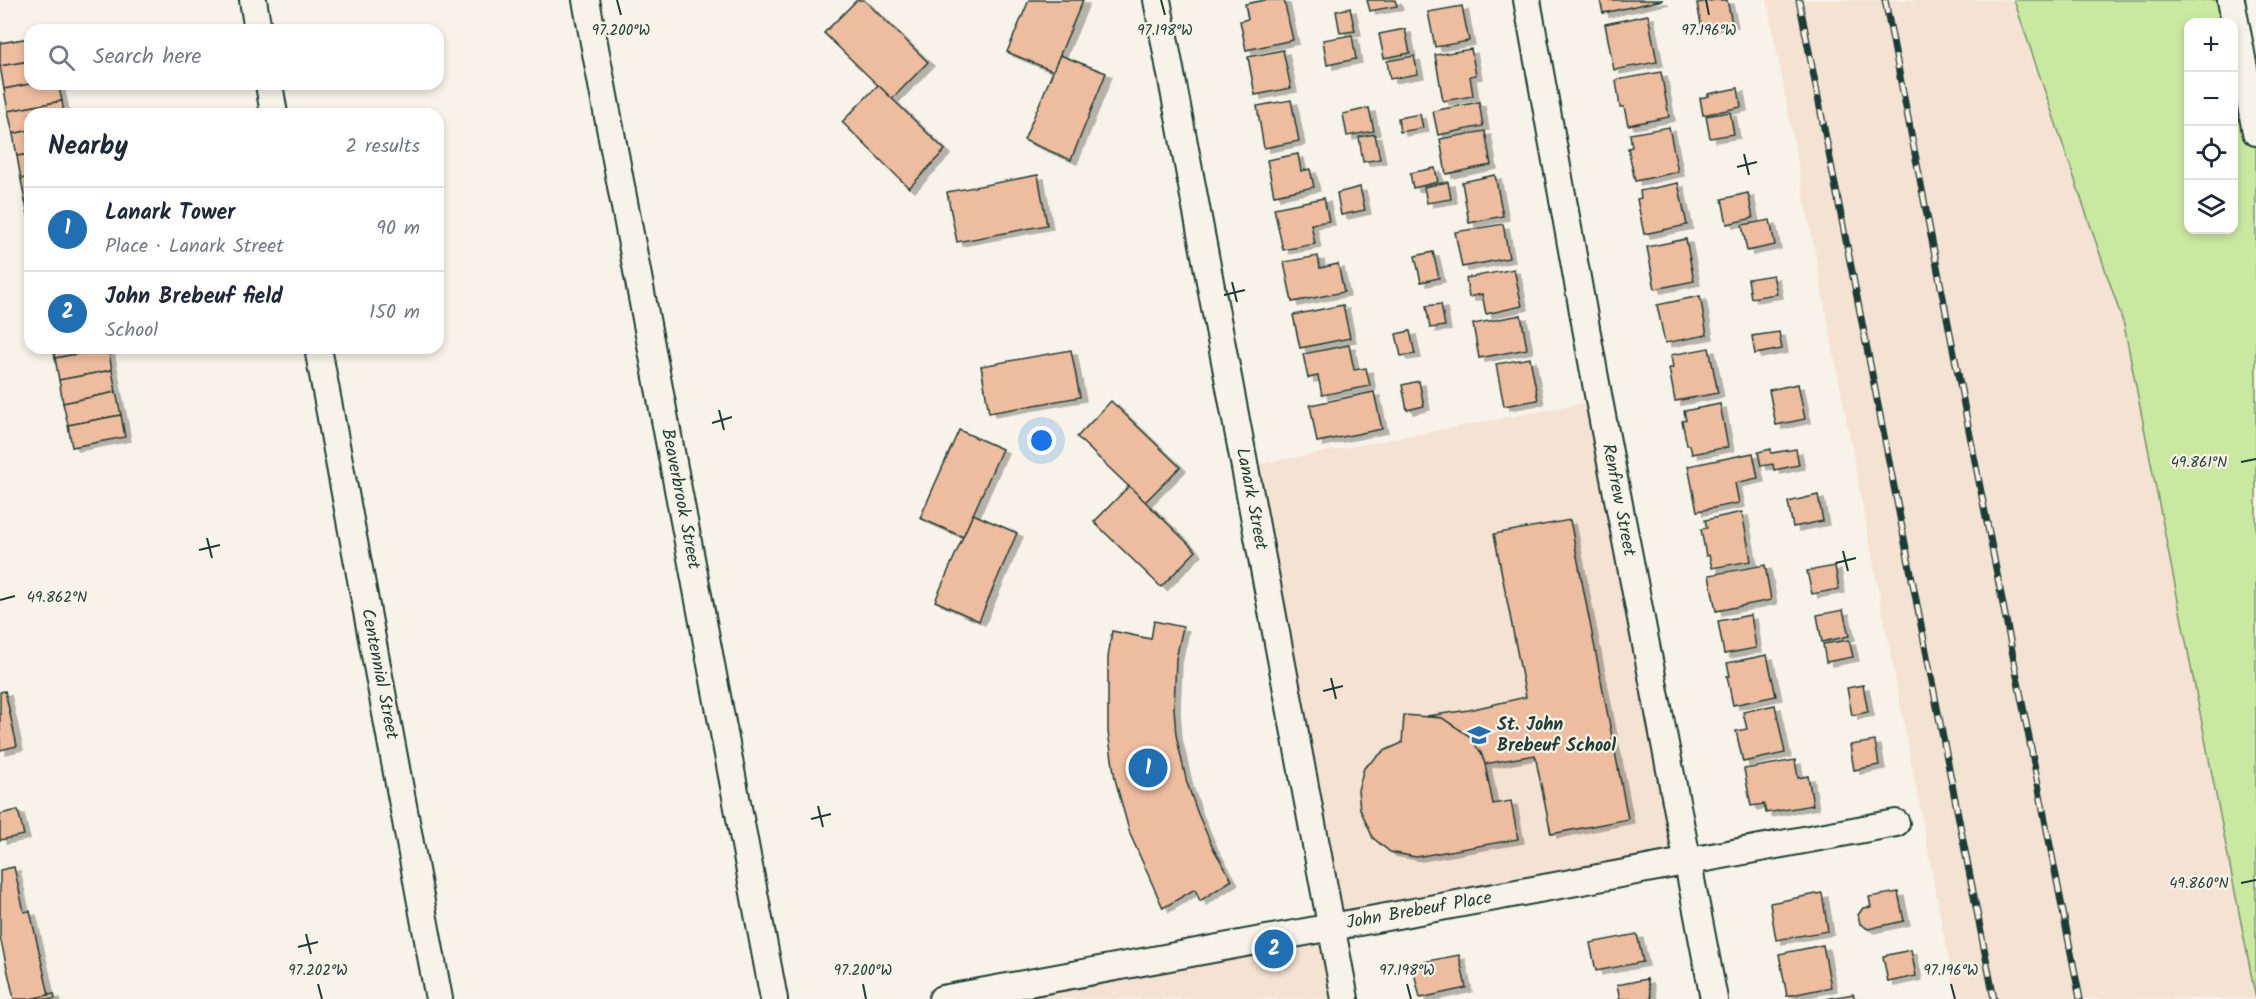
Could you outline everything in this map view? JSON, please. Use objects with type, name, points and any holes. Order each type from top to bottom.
[{"type":"street","points":[[253,0],[257,24]]},
{"type":"street","name":"Beaverbrook Street","points":[[586,0],[774,999]]},
{"type":"street","name":"Lanark Street","points":[[1157,0],[1345,999]]},
{"type":"street","name":"Renfrew Street","points":[[1527,0],[1597,388],[1714,999]]},
{"type":"street","points":[[2231,0],[2256,132]]},
{"type":"street","points":[[269,90],[273,108]]},
{"type":"street","name":"Centennial Street","points":[[319,354],[440,999]]},
{"type":"street","name":"John Brebeuf Place","points":[[942,999],[1896,823]]},
{"type":"shaded area","points":[[1767,0],[2014,0],[2124,325],[2256,999],[1956,999]]},
{"type":"shaded area","name":"St. John Brebeuf School","points":[[1599,400],[1688,861],[1332,927],[1345,999],[942,999],[1331,927],[1245,467]]},
{"type":"green space","points":[[2014,0],[2231,0],[2234,18],[2184,18],[2184,234],[2238,234],[2238,37],[2256,132],[2256,999],[2124,325]]},
{"type":"building","points":[[857,0],[864,0],[928,62],[892,99],[824,33]]},
{"type":"building","points":[[1029,0],[1083,0],[1053,71],[1007,52]]},
{"type":"building","points":[[1265,0],[1284,0],[1293,40],[1246,50],[1240,21],[1248,19],[1245,4]]},
{"type":"building","points":[[1367,0],[1395,0],[1397,6],[1370,11]]},
{"type":"building","points":[[1600,0],[1663,0],[1603,13]]},
{"type":"building","points":[[1727,0],[1732,23],[1702,29],[1697,3]]},
{"type":"building","points":[[1462,6],[1469,41],[1435,47],[1428,12]]},
{"type":"building","points":[[1350,8],[1355,31],[1340,33],[1336,11]]},
{"type":"building","points":[[1648,15],[1657,62],[1614,70],[1605,24]]},
{"type":"building","points":[[1405,29],[1410,53],[1384,58],[1379,34]]},
{"type":"building","points":[[1352,35],[1356,59],[1327,65],[1323,40]]},
{"type":"building","points":[[24,39],[24,62],[0,66],[0,43]]},
{"type":"building","points":[[1471,49],[1476,75],[1470,76],[1473,96],[1443,101],[1435,55]]},
{"type":"building","points":[[1283,50],[1291,88],[1255,95],[1248,57]]},
{"type":"building","points":[[1060,55],[1106,73],[1071,160],[1024,140]]},
{"type":"building","points":[[1414,56],[1418,74],[1390,79],[1387,61]]},
{"type":"building","points":[[24,62],[24,85],[4,89],[0,66]]},
{"type":"building","points":[[1661,72],[1669,117],[1628,125],[1624,107],[1620,107],[1616,80]]},
{"type":"building","points":[[24,85],[24,90],[59,90],[62,101],[8,111],[4,89]]},
{"type":"building","points":[[878,85],[945,150],[909,188],[842,122]]},
{"type":"building","points":[[1738,88],[1741,107],[1703,115],[1700,98],[1709,96],[1708,94]]},
{"type":"building","points":[[1291,100],[1299,141],[1264,148],[1257,106]]},
{"type":"building","points":[[62,101],[63,108],[24,108]]},
{"type":"building","points":[[1479,102],[1483,126],[1438,135],[1433,111]]},
{"type":"building","points":[[24,108],[24,131],[13,134],[8,111]]},
{"type":"building","points":[[1369,108],[1374,131],[1347,136],[1343,114]]},
{"type":"building","points":[[1730,112],[1734,134],[1710,138],[1706,116]]},
{"type":"building","points":[[1420,114],[1423,128],[1400,132],[1398,118]]},
{"type":"building","points":[[1669,127],[1678,172],[1635,181],[1628,148],[1632,147],[1630,134]]},
{"type":"building","points":[[24,131],[24,155],[17,156],[13,134]]},
{"type":"building","points":[[1485,131],[1491,165],[1446,174],[1440,139]]},
{"type":"building","points":[[1375,134],[1380,159],[1363,162],[1359,137]]},
{"type":"building","points":[[1298,154],[1301,171],[1310,169],[1314,187],[1274,195],[1267,160]]},
{"type":"building","points":[[24,155],[24,178],[21,179],[17,156]]},
{"type":"building","points":[[1435,168],[1438,182],[1413,188],[1410,173]]},
{"type":"building","points":[[1038,175],[1047,225],[957,242],[947,192]]},
{"type":"building","points":[[1495,175],[1503,216],[1469,223],[1462,182]]},
{"type":"building","points":[[24,178],[24,196],[21,179]]},
{"type":"building","points":[[1448,182],[1451,199],[1427,203],[1424,187]]},
{"type":"building","points":[[1678,183],[1687,225],[1644,234],[1637,199],[1641,198],[1640,191]]},
{"type":"building","points":[[1360,187],[1365,210],[1341,215],[1337,193]]},
{"type":"building","points":[[1748,193],[1753,218],[1727,224],[1722,199]]},
{"type":"building","points":[[1324,198],[1329,221],[1311,224],[1315,244],[1283,250],[1274,208]]},
{"type":"building","points":[[1770,220],[1775,245],[1747,251],[1742,225]]},
{"type":"building","points":[[1503,224],[1509,258],[1462,267],[1455,232]]},
{"type":"building","points":[[1686,239],[1694,281],[1655,289],[1647,247]]},
{"type":"building","points":[[1433,252],[1439,278],[1421,282],[1415,256]]},
{"type":"building","points":[[1318,256],[1320,268],[1338,264],[1344,292],[1292,302],[1284,262]]},
{"type":"building","points":[[1514,269],[1522,306],[1486,314],[1482,294],[1469,297],[1466,278]]},
{"type":"building","points":[[1773,275],[1777,294],[1751,298],[1748,279]]},
{"type":"building","points":[[1700,296],[1707,335],[1665,343],[1657,305]]},
{"type":"building","points":[[1441,304],[1445,326],[1430,328],[1426,306]]},
{"type":"building","points":[[1343,305],[1350,338],[1300,348],[1293,315]]},
{"type":"building","points":[[1521,315],[1527,349],[1479,358],[1473,324]]},
{"type":"building","points":[[1410,331],[1415,354],[1401,356],[1396,334]]},
{"type":"building","points":[[1779,332],[1782,349],[1755,354],[1752,336]]},
{"type":"building","points":[[1349,345],[1354,370],[1366,368],[1370,386],[1322,395],[1318,376],[1308,378],[1303,354]]},
{"type":"building","points":[[1709,348],[1718,393],[1675,401],[1669,368],[1673,368],[1671,355]]},
{"type":"building","points":[[1071,350],[1080,397],[989,413],[981,366]]},
{"type":"building","points":[[54,354],[76,354],[55,358]]},
{"type":"building","points":[[76,354],[109,354],[112,370],[59,380],[55,358]]},
{"type":"building","points":[[1530,358],[1538,400],[1504,406],[1496,364]]},
{"type":"building","points":[[112,370],[116,392],[63,403],[59,380]]},
{"type":"building","points":[[1419,381],[1424,406],[1407,410],[1402,385]]},
{"type":"building","points":[[1798,384],[1805,419],[1776,425],[1769,390]]},
{"type":"building","points":[[116,392],[121,415],[68,425],[63,403]]},
{"type":"building","points":[[1374,392],[1382,429],[1317,442],[1310,405]]},
{"type":"building","points":[[1111,401],[1180,467],[1145,502],[1077,437]]},
{"type":"building","points":[[1720,404],[1728,447],[1692,454],[1690,445],[1687,445],[1682,421],[1686,420],[1684,411]]},
{"type":"building","points":[[121,415],[125,437],[72,447],[68,425]]},
{"type":"building","points":[[959,430],[1002,449],[963,537],[920,518]]},
{"type":"building","points":[[1771,449],[1771,453],[1796,449],[1799,465],[1774,470],[1773,464],[1761,466],[1758,452]]},
{"type":"building","points":[[1753,453],[1758,478],[1735,483],[1739,503],[1697,511],[1688,466]]},
{"type":"building","points":[[1129,486],[1196,551],[1161,587],[1094,522]]},
{"type":"building","points":[[1818,495],[1823,521],[1793,527],[1788,502]]},
{"type":"building","points":[[1742,512],[1751,561],[1712,568],[1709,555],[1706,556],[1701,529],[1707,528],[1705,520]]},
{"type":"building","points":[[973,514],[1017,533],[979,621],[935,601]]},
{"type":"building","points":[[1570,520],[1628,819],[1551,834],[1535,755],[1485,764],[1481,753],[1469,736],[1442,718],[1427,716],[1469,710],[1526,697],[1494,534]]},
{"type":"building","points":[[1765,565],[1771,600],[1716,611],[1709,575]]},
{"type":"building","points":[[1835,566],[1839,589],[1812,594],[1807,571]]},
{"type":"building","points":[[1843,610],[1849,636],[1822,642],[1817,615]]},
{"type":"building","points":[[1751,615],[1756,648],[1724,654],[1718,621]]},
{"type":"building","points":[[1154,621],[1183,627],[1176,659],[1174,708],[1176,735],[1187,783],[1198,814],[1213,848],[1232,880],[1200,901],[1195,889],[1163,908],[1130,834],[1115,779],[1108,732],[1108,658],[1112,631],[1151,639]]},
{"type":"building","points":[[1849,640],[1853,657],[1826,662],[1823,644]]},
{"type":"building","points":[[1767,655],[1776,696],[1733,705],[1727,676],[1730,676],[1727,663]]},
{"type":"building","points":[[1863,685],[1868,712],[1852,715],[1847,688]]},
{"type":"building","points":[[5,691],[17,746],[0,750],[0,692]]},
{"type":"building","points":[[1775,705],[1785,753],[1743,762],[1736,731],[1747,729],[1743,712]]},
{"type":"building","points":[[1404,715],[1442,718],[1469,736],[1481,753],[1485,764],[1493,804],[1511,801],[1518,839],[1416,857],[1390,852],[1373,838],[1360,809],[1358,790],[1364,768],[1384,751],[1402,743]]},
{"type":"building","points":[[1875,741],[1879,765],[1854,770],[1850,745]]},
{"type":"building","points":[[1795,760],[1798,778],[1808,776],[1813,805],[1766,813],[1764,804],[1751,806],[1744,769]]},
{"type":"building","points":[[18,810],[24,835],[0,840],[0,814]]},
{"type":"building","points":[[14,867],[24,912],[30,911],[49,995],[30,999],[14,999],[0,937],[0,870]]},
{"type":"building","points":[[1898,892],[1904,921],[1868,929],[1860,924],[1858,915],[1863,908],[1871,907],[1869,897]]},
{"type":"building","points":[[1822,893],[1828,931],[1776,940],[1770,903]]},
{"type":"building","points":[[1637,934],[1643,962],[1596,971],[1590,943]]},
{"type":"building","points":[[1823,945],[1831,987],[1787,996],[1779,954]]},
{"type":"building","points":[[1911,950],[1916,976],[1888,982],[1883,956]]},
{"type":"building","points":[[1459,955],[1466,988],[1420,998],[1412,964]]},
{"type":"building","points":[[1647,979],[1652,999],[1620,999],[1617,985]]},
{"type":"building","points":[[54,994],[55,999],[30,999],[49,995]]},
{"type":"building","points":[[1853,994],[1855,999],[1826,999]]},
{"type":"railway","points":[[1799,0],[1994,999]]},
{"type":"railway","points":[[1885,0],[2080,999]]},
{"type":"place","name":"St. John Brebeuf School","points":[[1479,735]]},
{"type":"place","name":"Lanark Tower","points":[[1148,768]]},
{"type":"place","name":"John Brebeuf field","points":[[1274,949]]}]
